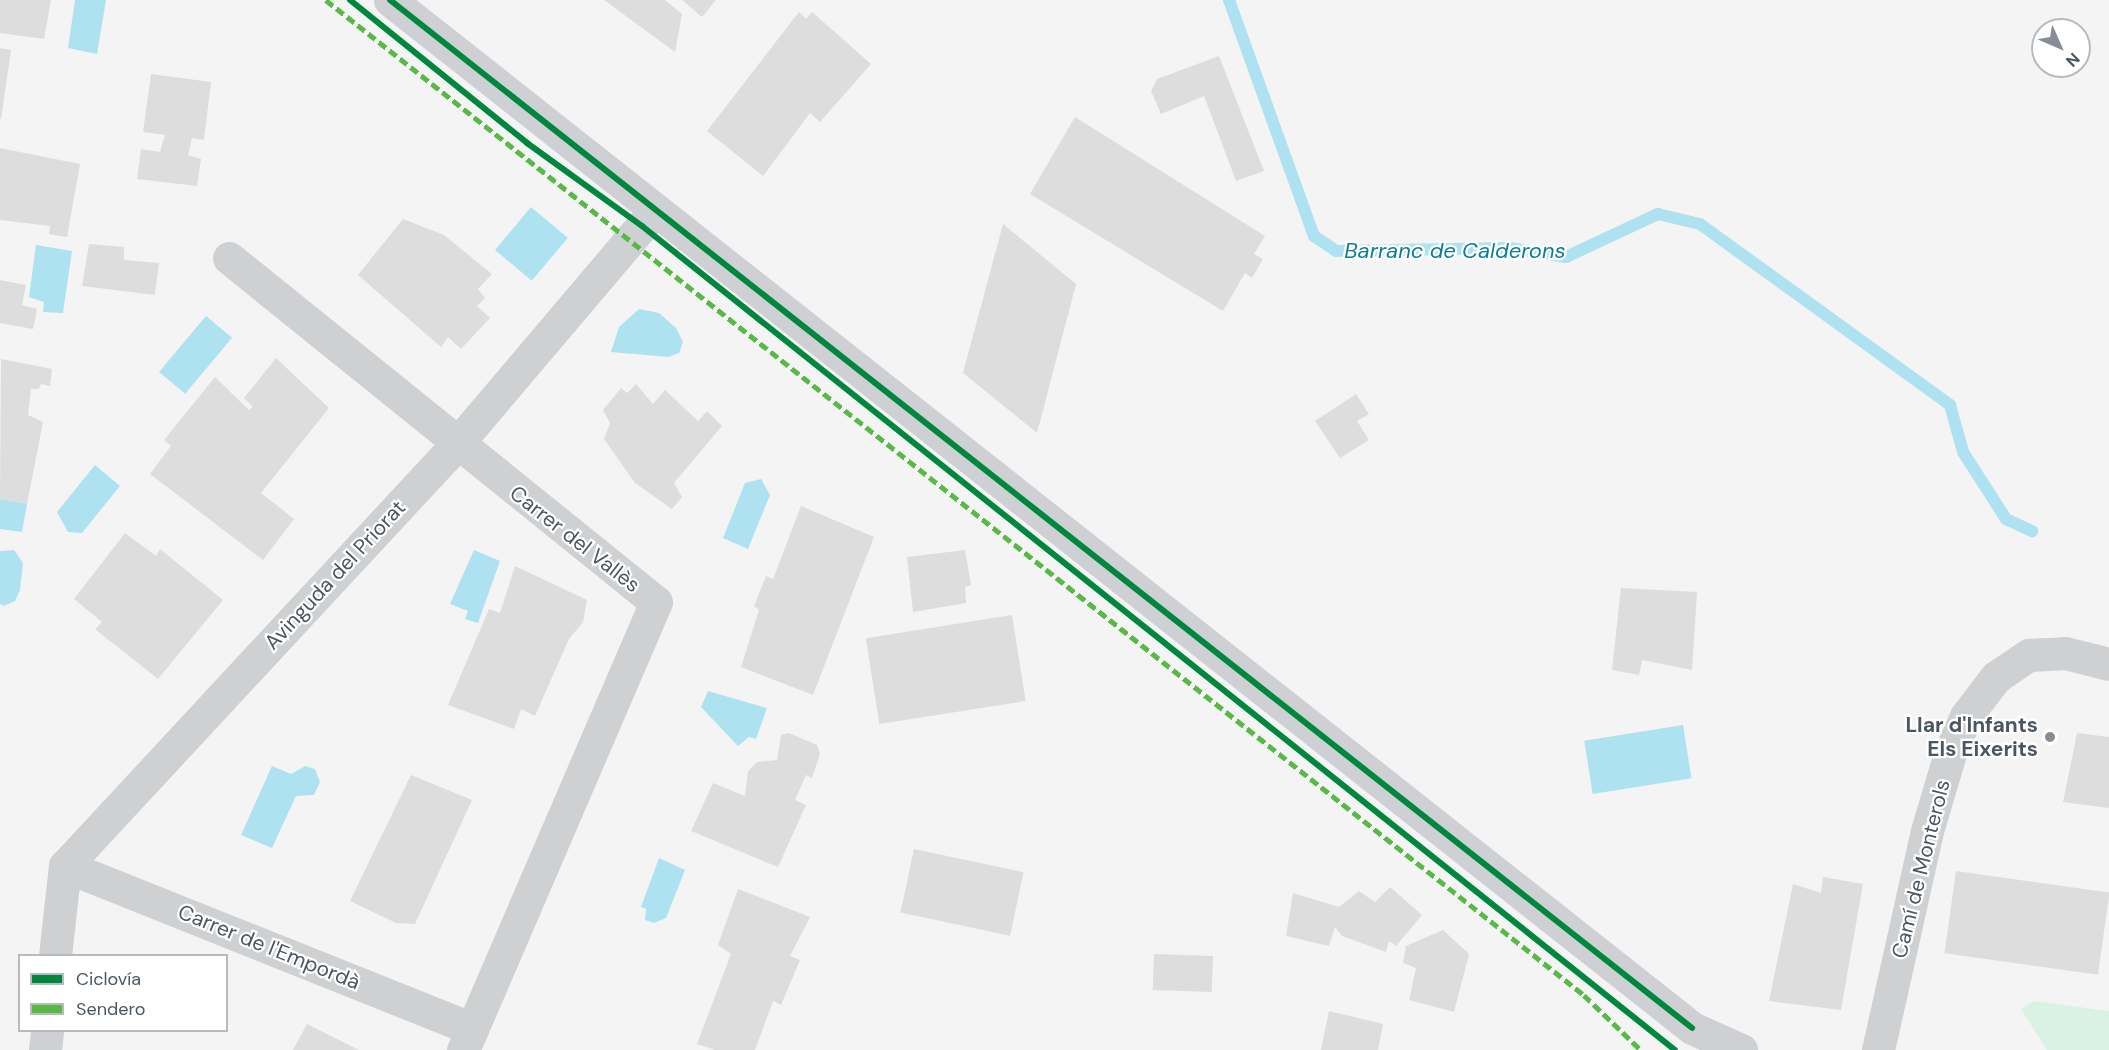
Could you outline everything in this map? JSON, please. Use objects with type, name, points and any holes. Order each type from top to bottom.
[{"type":"street","points":[[390,0],[1697,1039],[1741,1050]]},
{"type":"street","name":"Avinguda del Priorat","points":[[65,866],[456,445],[655,210]]},
{"type":"street","name":"Carrer del Vallès","points":[[229,258],[456,445],[656,602],[468,1039]]},
{"type":"street","name":"Camí de Monterols","points":[[1878,1050],[1927,831],[1951,750],[1966,716],[1996,677],[2029,655],[2065,653],[2109,664]]},
{"type":"street","points":[[55,954],[65,866]]},
{"type":"street","name":"Carrer de l'Empordà","points":[[65,866],[468,1039]]},
{"type":"street","points":[[45,1050],[47,1032]]},
{"type":"green space","points":[[2034,1001],[2109,1011],[2109,1050],[2047,1050],[2021,1009]]},
{"type":"water","points":[[75,0],[106,0],[97,54],[68,48]]},
{"type":"water","points":[[531,207],[568,238],[532,281],[495,250]]},
{"type":"water","points":[[36,245],[72,251],[63,313],[43,312],[44,302],[29,297]]},
{"type":"water","points":[[639,309],[659,313],[676,328],[683,342],[679,353],[669,357],[611,352],[619,327]]},
{"type":"water","points":[[206,316],[232,338],[185,394],[159,372]]},
{"type":"water","points":[[95,465],[120,486],[82,533],[68,532],[57,512]]},
{"type":"water","points":[[761,479],[770,495],[748,549],[723,538],[745,483]]},
{"type":"water","points":[[0,499],[27,504],[22,532],[0,529]]},
{"type":"water","points":[[14,550],[23,563],[20,590],[15,601],[4,606],[0,604],[0,551]]},
{"type":"water","points":[[474,550],[500,561],[478,623],[465,619],[468,611],[450,604]]},
{"type":"water","points":[[708,691],[767,708],[756,739],[749,737],[738,746],[701,707]]},
{"type":"water","points":[[1683,725],[1691,778],[1593,794],[1584,741]]},
{"type":"water","points":[[272,766],[291,774],[305,766],[315,769],[320,782],[314,795],[296,796],[272,848],[241,835]]},
{"type":"water","points":[[659,858],[685,870],[666,918],[654,923],[645,920],[646,909],[641,907]]},
{"type":"building","points":[[0,0],[51,0],[44,39],[0,33]]},
{"type":"building","points":[[604,0],[665,0],[682,14],[675,52]]},
{"type":"building","points":[[682,0],[716,0],[702,17]]},
{"type":"building","points":[[799,12],[806,19],[812,12],[871,64],[820,122],[810,113],[763,176],[707,131]]},
{"type":"building","points":[[0,48],[11,50],[1,119],[0,118]]},
{"type":"building","points":[[1219,56],[1264,171],[1236,181],[1204,96],[1161,114],[1151,91],[1157,79]]},
{"type":"building","points":[[151,74],[211,82],[204,140],[192,138],[188,155],[201,159],[197,186],[137,179],[141,149],[160,152],[165,135],[143,132]]},
{"type":"building","points":[[1075,117],[1265,236],[1254,254],[1263,259],[1252,278],[1245,273],[1223,311],[1030,194]]},
{"type":"building","points":[[0,148],[80,164],[67,237],[49,234],[50,226],[0,220]]},
{"type":"building","points":[[403,219],[444,235],[492,274],[478,289],[485,298],[477,306],[490,318],[461,349],[448,337],[441,347],[358,275]]},
{"type":"building","points":[[1003,224],[1076,284],[1037,433],[963,373]]},
{"type":"building","points":[[89,244],[124,247],[124,260],[159,263],[155,295],[82,286]]},
{"type":"building","points":[[0,280],[26,285],[22,305],[37,309],[33,329],[0,323]]},
{"type":"building","points":[[276,358],[329,408],[261,493],[294,519],[263,560],[150,474],[171,446],[164,440],[215,377],[249,410],[253,407],[244,398]]},
{"type":"building","points":[[1,359],[52,369],[50,386],[41,384],[39,389],[31,389],[28,415],[43,422],[27,504],[0,499]]},
{"type":"building","points":[[636,384],[653,404],[665,390],[698,421],[707,411],[722,426],[674,483],[682,497],[672,509],[635,483],[604,439],[610,423],[603,410],[621,388],[627,393]]},
{"type":"building","points":[[1356,394],[1369,414],[1357,421],[1369,440],[1340,458],[1315,421]]},
{"type":"building","points":[[801,506],[874,537],[813,695],[741,667],[759,610],[754,606],[766,576],[773,579]]},
{"type":"building","points":[[125,533],[156,556],[160,549],[223,600],[158,679],[95,629],[102,622],[74,599]]},
{"type":"building","points":[[965,550],[971,585],[965,587],[966,603],[913,612],[907,557]]},
{"type":"building","points":[[515,566],[587,600],[583,622],[569,639],[535,716],[521,709],[514,729],[448,705],[489,609],[500,613]]},
{"type":"building","points":[[1621,588],[1697,592],[1692,670],[1642,660],[1639,675],[1612,670]]},
{"type":"building","points":[[1012,615],[1026,701],[879,724],[866,638]]},
{"type":"building","points":[[789,733],[817,745],[820,754],[812,778],[806,775],[795,800],[806,805],[778,867],[691,831],[713,783],[745,796],[748,771],[757,762],[777,760],[781,735]]},
{"type":"building","points":[[2077,733],[2109,737],[2109,808],[2063,802]]},
{"type":"building","points":[[411,775],[472,800],[415,924],[396,923],[350,901]]},
{"type":"building","points":[[914,849],[1024,872],[1010,936],[900,913]]},
{"type":"building","points":[[1956,871],[2109,893],[2098,975],[1944,953]]},
{"type":"building","points":[[1823,877],[1863,884],[1841,1010],[1769,1001],[1793,884],[1821,893]]},
{"type":"building","points":[[1390,887],[1422,915],[1396,946],[1389,941],[1386,952],[1342,936],[1335,927],[1329,946],[1286,936],[1293,893],[1339,907],[1359,891],[1375,902]]},
{"type":"building","points":[[738,889],[810,917],[790,956],[800,960],[781,1005],[773,1001],[755,1050],[715,1050],[697,1044],[731,954],[718,945]]},
{"type":"building","points":[[1443,930],[1469,954],[1454,1012],[1409,1000],[1416,968],[1403,963],[1406,946]]},
{"type":"building","points":[[1154,954],[1213,956],[1212,992],[1153,990]]},
{"type":"building","points":[[1329,1011],[1383,1024],[1378,1050],[1321,1050]]},
{"type":"building","points":[[307,1024],[359,1050],[293,1050]]},
{"type":"waterway","name":"Barranc de Calderons","points":[[1229,0],[1314,236],[1336,251],[1510,248],[1566,257],[1658,214],[1700,224],[1950,405],[1963,452],[2006,519],[2032,531]]},
{"type":"marked path","points":[[326,0],[1584,995],[1641,1050]]},
{"type":"cycle path","points":[[350,0],[527,143],[642,226],[1675,1050]]},
{"type":"cycle path","points":[[390,0],[1692,1028]]},
{"type":"place","name":"Llar d'Infants Els Eixerits","points":[[2050,737]]}]
